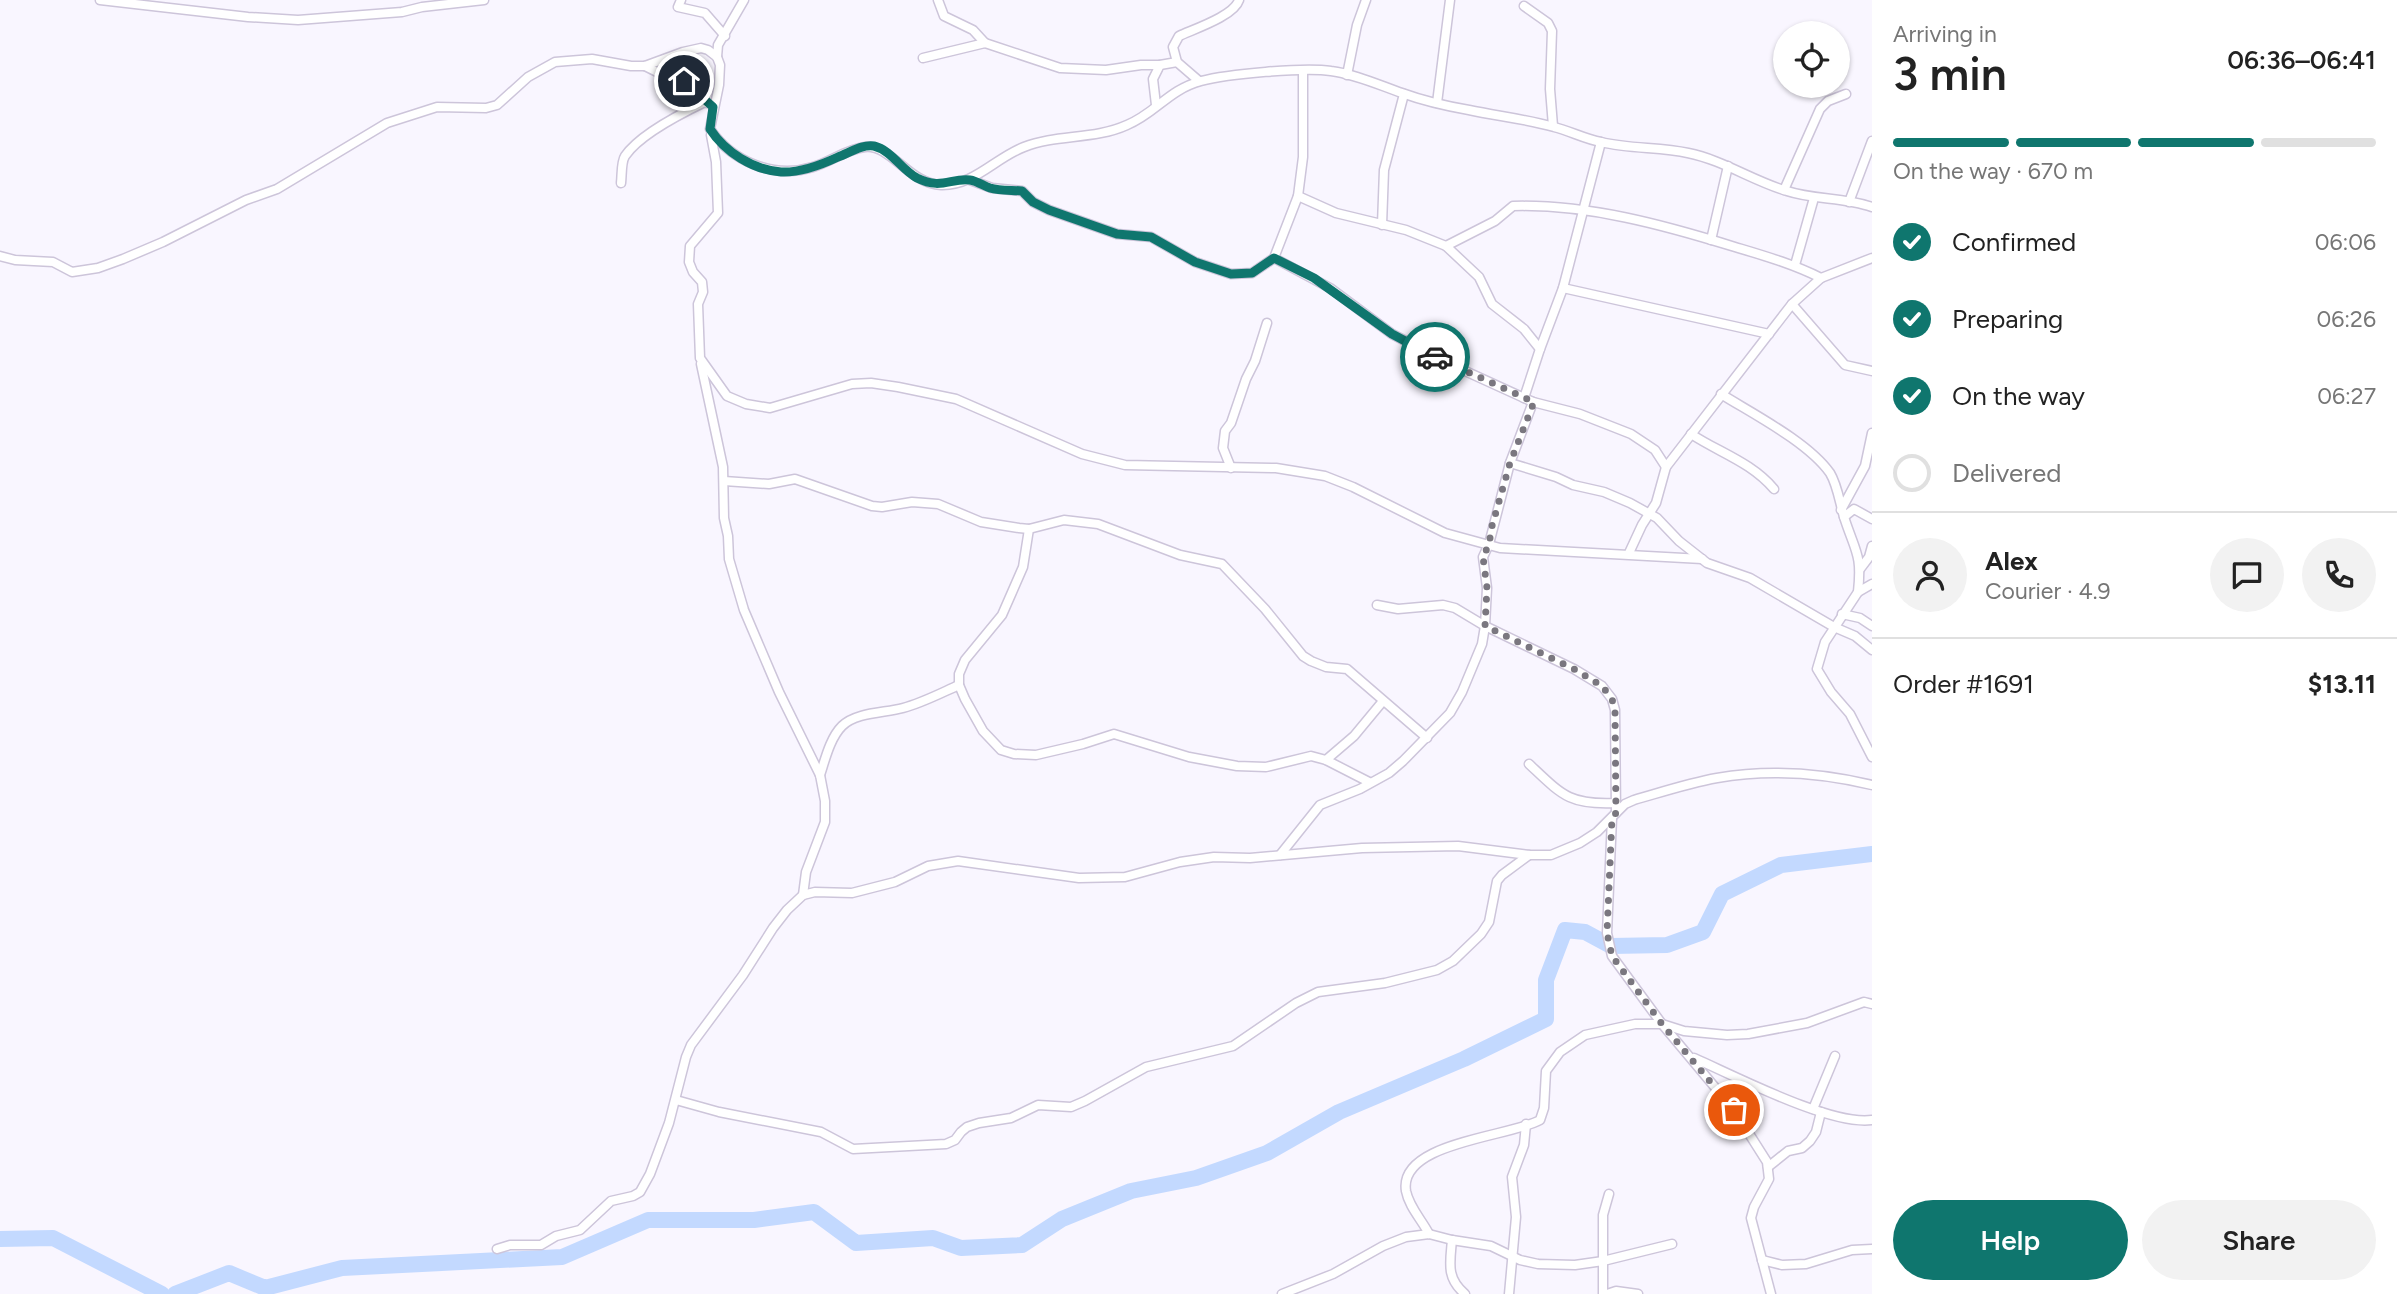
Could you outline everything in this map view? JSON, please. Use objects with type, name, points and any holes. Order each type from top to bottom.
[{"type":"street","points":[[100,0],[287,20],[402,12],[484,0]]},
{"type":"street","points":[[681,0],[678,7],[705,13],[725,36]]},
{"type":"street","points":[[744,0],[718,45],[719,85],[709,104],[716,162],[718,212],[688,252],[693,272],[702,282],[703,292],[698,304],[700,358],[720,449],[724,481],[723,518],[728,536],[729,559],[744,610],[779,692],[820,775],[825,801],[825,822],[806,872],[803,895]]},
{"type":"street","points":[[938,0],[944,16],[973,30],[985,43],[1059,68],[1106,70],[1177,62]]},
{"type":"street","points":[[1199,81],[1177,62],[1173,47],[1178,36],[1229,13],[1237,6],[1238,0]]},
{"type":"street","points":[[1347,75],[1357,25],[1366,0]]},
{"type":"street","points":[[1437,103],[1450,0]]},
{"type":"street","points":[[1524,6],[1549,23],[1552,31],[1552,126]]},
{"type":"street","points":[[923,58],[985,43]]},
{"type":"street","points":[[0,256],[15,260],[52,262],[72,272],[98,268],[163,242],[246,200],[276,189],[387,123],[437,107],[486,108],[498,105],[528,76],[555,62],[592,59],[645,66],[701,48],[717,57]]},
{"type":"street","points":[[1156,105],[1153,79],[1160,65]]},
{"type":"street","points":[[645,66],[684,81],[709,104]]},
{"type":"street","points":[[710,129],[728,151],[748,162],[781,172],[813,167],[861,147],[874,146],[924,181],[940,185],[970,180],[1007,155],[1041,142],[1113,131],[1147,116],[1156,105],[1178,89],[1199,81],[1329,70],[1437,103],[1552,126],[1601,142],[1687,152],[1784,190],[1814,198],[1872,207]]},
{"type":"street","points":[[970,180],[992,188],[1022,191],[1033,202],[1049,210],[1117,234],[1151,237],[1195,262],[1231,274],[1252,273],[1274,258],[1298,197],[1303,157],[1303,71]]},
{"type":"street","points":[[1382,225],[1384,170],[1404,94]]},
{"type":"street","points":[[1784,190],[1820,109],[1836,98]]},
{"type":"street","points":[[621,183],[623,158],[632,148],[661,126],[709,104]]},
{"type":"street","points":[[1849,202],[1872,141]]},
{"type":"street","points":[[1524,398],[1563,288],[1601,142]]},
{"type":"street","points":[[1711,240],[1728,166]]},
{"type":"street","points":[[1298,197],[1336,213],[1413,233],[1446,246],[1479,277],[1492,304],[1524,329],[1540,349]]},
{"type":"street","points":[[1795,265],[1814,198]]},
{"type":"street","points":[[1446,246],[1503,216],[1513,206],[1584,209],[1711,240],[1795,265],[1821,278]]},
{"type":"street","points":[[1274,258],[1330,288],[1392,334],[1452,365],[1534,402],[1580,414],[1623,430],[1655,450],[1666,467]]},
{"type":"street","points":[[1629,553],[1662,487],[1666,467],[1792,304],[1821,278],[1872,258]]},
{"type":"street","points":[[1563,288],[1769,334]]},
{"type":"street","points":[[1792,304],[1845,365],[1872,372]]},
{"type":"street","points":[[1231,468],[1223,448],[1224,431],[1231,423],[1267,323]]},
{"type":"street","points":[[700,358],[727,396],[760,408],[778,407],[852,384],[871,383],[956,399],[1082,454],[1125,465],[1276,468],[1325,476],[1445,533],[1500,548],[1702,559]]},
{"type":"street","points":[[1721,394],[1797,442],[1829,473],[1856,547],[1860,569],[1858,592]]},
{"type":"street","points":[[1279,855],[1320,805],[1360,789],[1389,773],[1450,713],[1462,692],[1482,644],[1485,626],[1487,588],[1483,557],[1489,544],[1510,463],[1534,402]]},
{"type":"street","points":[[1691,434],[1708,446],[1750,466],[1774,489]]},
{"type":"street","points":[[1843,513],[1847,498],[1865,466],[1872,434]]},
{"type":"street","points":[[1510,463],[1573,485],[1604,492],[1650,514],[1715,567],[1750,578],[1855,636],[1872,650]]},
{"type":"street","points":[[724,481],[769,484],[795,479],[872,506],[926,502],[1003,527],[1029,529],[1064,520],[1098,524],[1186,557],[1222,565],[1265,609],[1303,656],[1326,667],[1347,669],[1427,738]]},
{"type":"street","points":[[1847,498],[1854,509],[1872,519]]},
{"type":"street","points":[[1843,513],[1854,509]]},
{"type":"street","points":[[1029,529],[1023,567],[1002,615],[960,668],[959,685],[991,742],[1002,751],[1036,754],[1114,734],[1189,757],[1237,766],[1266,767],[1311,756],[1326,760],[1369,782]]},
{"type":"street","points":[[1860,569],[1869,557],[1872,547]]},
{"type":"street","points":[[1872,584],[1858,592],[1834,626],[1820,655],[1817,669],[1831,692],[1850,714],[1872,757]]},
{"type":"street","points":[[1377,606],[1402,609],[1449,605],[1485,626],[1574,669],[1607,691],[1615,710],[1615,803],[1607,933],[1612,956],[1662,1024],[1734,1110],[1768,1167],[1769,1180],[1751,1213],[1771,1294]]},
{"type":"street","points":[[1843,614],[1860,618],[1872,626]]},
{"type":"street","points":[[820,775],[827,753],[840,728],[848,722],[874,713],[904,708],[959,685]]},
{"type":"street","points":[[1326,760],[1354,736],[1383,701]]},
{"type":"street","points":[[1529,764],[1560,793],[1572,799],[1586,803],[1615,803]]},
{"type":"street","points":[[497,1249],[510,1245],[541,1245],[556,1236],[580,1230],[611,1201],[640,1192],[650,1174],[669,1123],[685,1057],[691,1045],[743,975],[773,928],[803,895],[815,892],[852,893],[895,883],[928,866],[958,861],[1079,878],[1125,877],[1180,862],[1214,857],[1250,858],[1427,845],[1551,855],[1570,849],[1597,832],[1634,800],[1697,782],[1743,774],[1783,773],[1872,785]]},
{"type":"street","points":[[676,1100],[719,1112],[821,1132],[853,1149],[946,1144],[955,1140],[967,1127],[979,1122],[1011,1118],[1038,1105],[1071,1107],[1146,1068],[1233,1045],[1318,992],[1385,983],[1437,970],[1462,954],[1480,934],[1489,922],[1497,881],[1529,855]]},
{"type":"street","points":[[1429,1234],[1411,1206],[1406,1190],[1407,1180],[1414,1166],[1436,1152],[1535,1122],[1542,1115],[1546,1071],[1560,1052],[1585,1035],[1635,1024],[1662,1024],[1684,1031],[1727,1035],[1748,1034],[1807,1023],[1864,1002],[1872,1003]]},
{"type":"street","points":[[1768,1167],[1788,1151],[1802,1148],[1810,1142],[1816,1132],[1817,1110],[1835,1056]]},
{"type":"street","points":[[1692,1057],[1817,1110],[1848,1119],[1872,1120]]},
{"type":"street","points":[[1508,1294],[1516,1217],[1512,1177],[1524,1145],[1526,1124]]},
{"type":"street","points":[[1609,1194],[1603,1215],[1605,1294],[1616,1291],[1638,1294]]},
{"type":"street","points":[[1282,1294],[1333,1274],[1383,1246],[1406,1237],[1429,1234],[1491,1246],[1511,1256],[1538,1264],[1575,1265],[1603,1261],[1672,1244]]},
{"type":"street","points":[[1452,1240],[1449,1271],[1451,1278],[1465,1294]]},
{"type":"street","points":[[1762,1260],[1782,1265],[1806,1264],[1852,1250],[1872,1249]]},
{"type":"waterway","points":[[175,1294],[229,1273],[265,1288],[342,1268],[562,1257],[648,1220],[754,1220],[814,1212],[856,1243],[933,1238],[961,1248],[1022,1245],[1062,1219],[1131,1191],[1196,1178],[1267,1153],[1339,1112],[1464,1059],[1546,1019],[1546,980],[1565,930],[1585,932],[1611,946],[1667,945],[1703,932],[1722,894],[1781,865],[1872,854]]},
{"type":"waterway","points":[[0,1239],[53,1238],[162,1294]]},
{"type":"way so far","points":[[1435,357],[1534,402],[1510,463],[1489,544],[1483,557],[1487,588],[1485,626],[1574,669],[1602,686],[1612,699],[1615,710],[1616,813],[1612,818],[1607,933],[1612,956],[1662,1024],[1734,1110]]},
{"type":"route","points":[[684,81],[713,107],[710,129],[720,144],[748,162],[764,168],[781,172],[813,167],[861,147],[874,146],[924,181],[940,185],[970,180],[992,188],[1022,191],[1033,202],[1049,210],[1117,234],[1151,237],[1195,262],[1231,274],[1252,273],[1274,258],[1314,278],[1392,334],[1435,357]]}]
